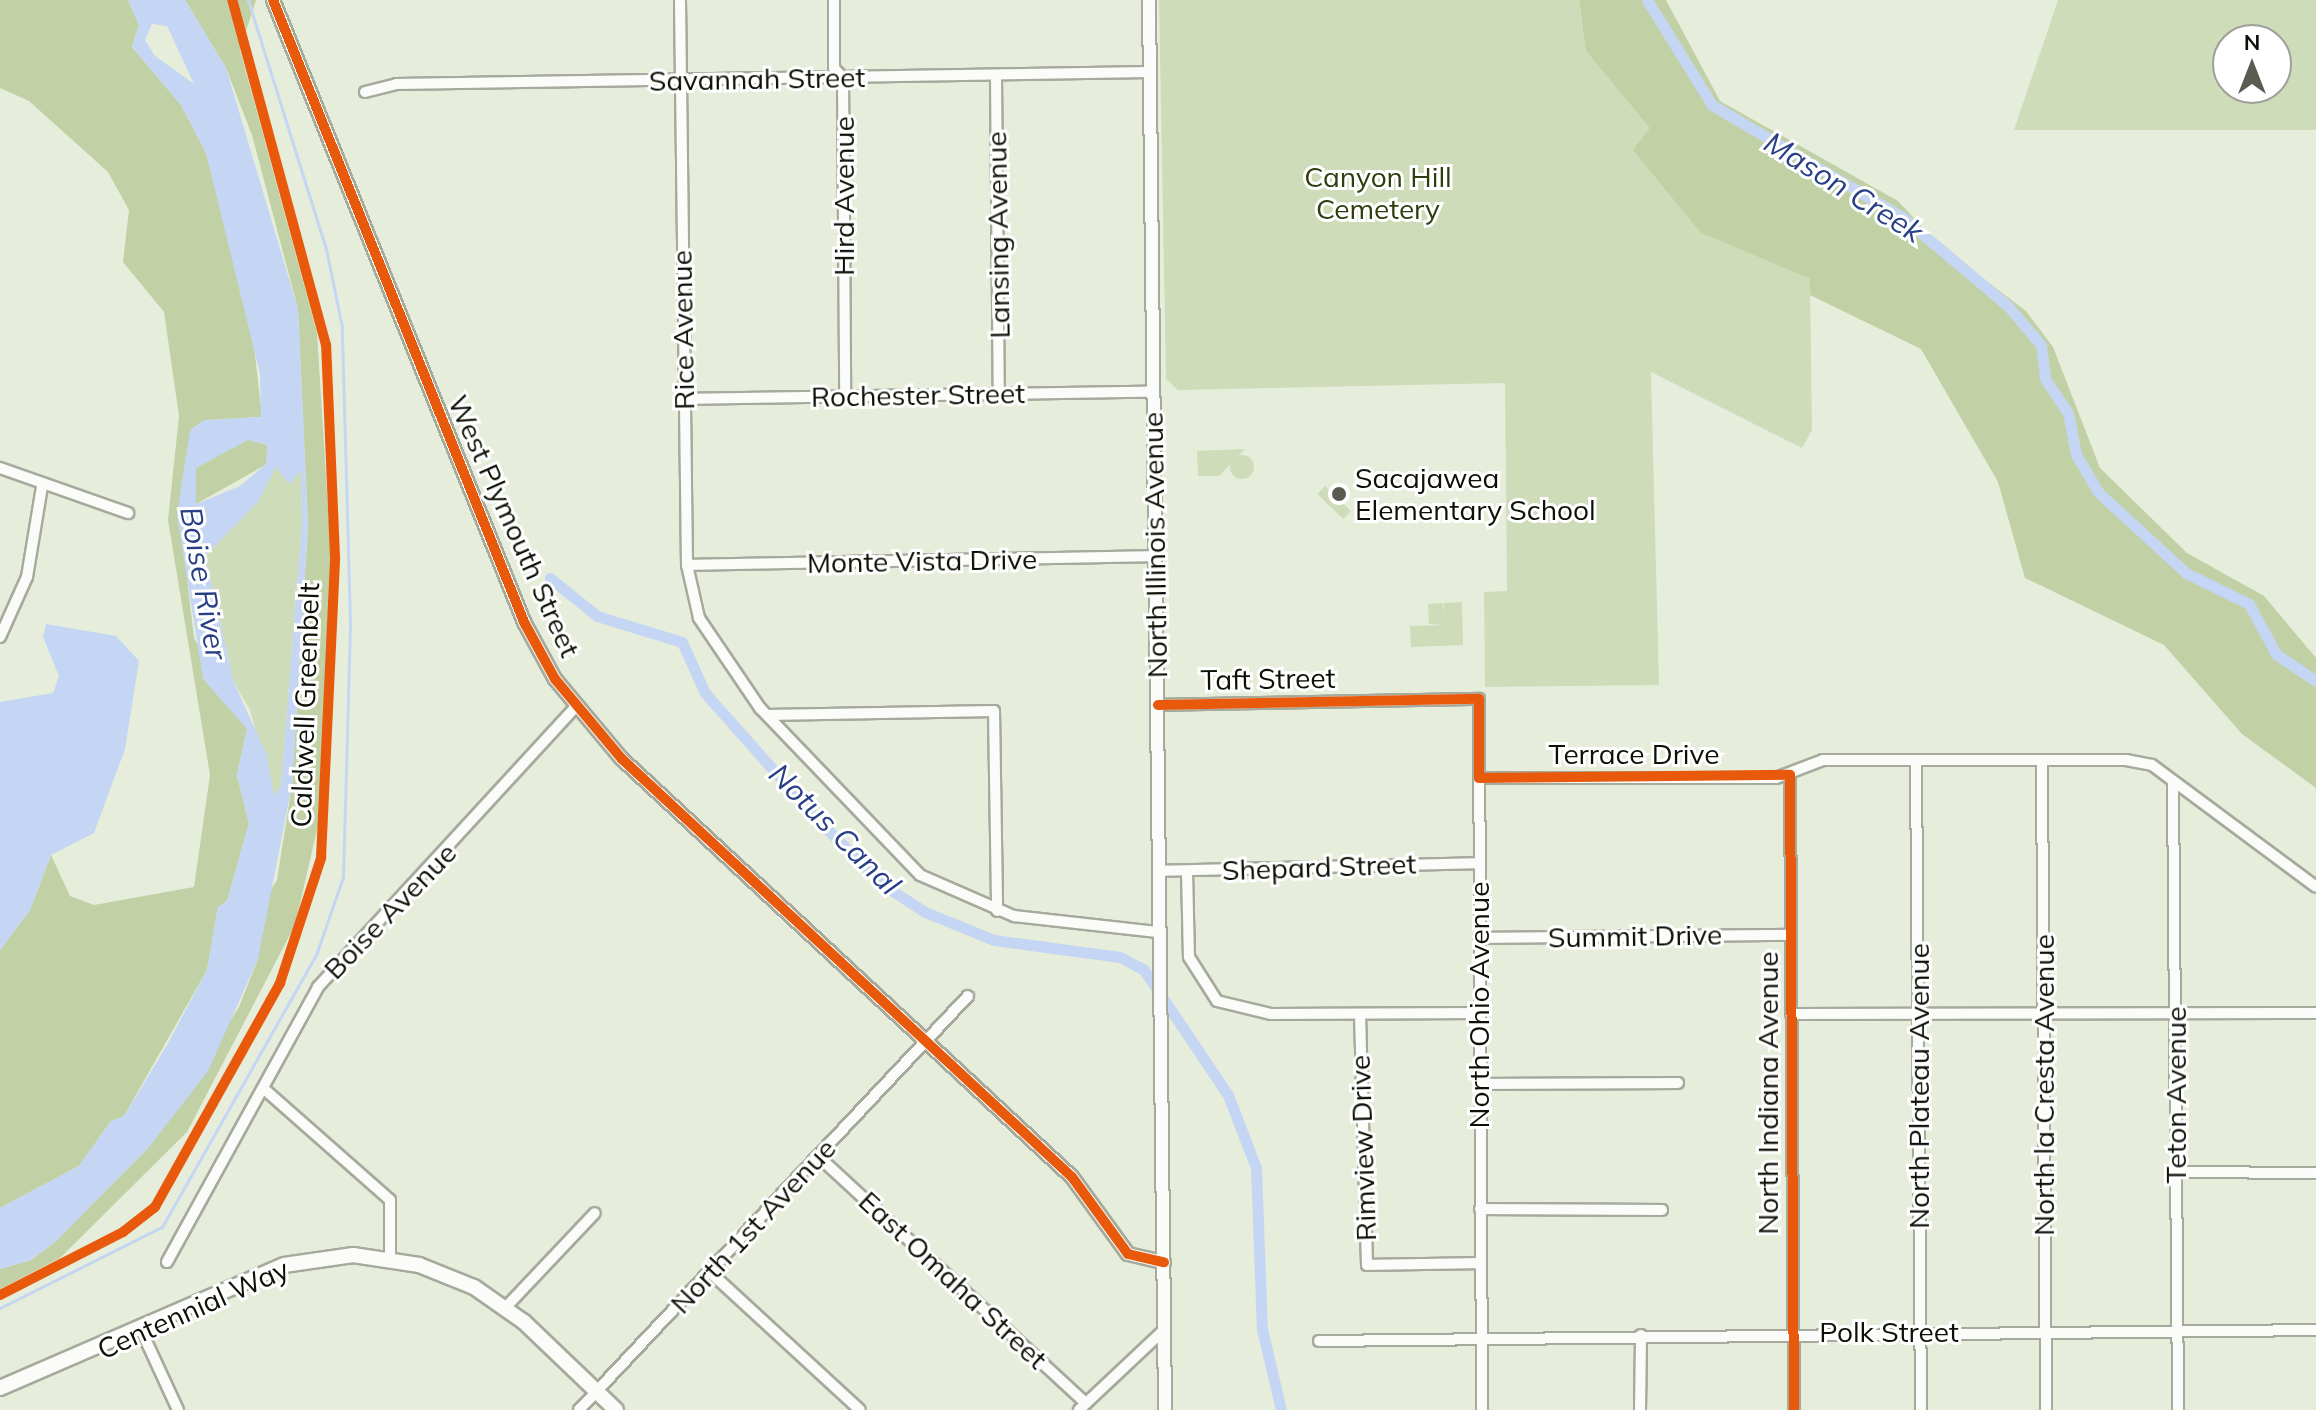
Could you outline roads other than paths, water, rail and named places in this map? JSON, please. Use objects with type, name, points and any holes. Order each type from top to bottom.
[{"type":"main road","name":"Centennial Way","points":[[0,1388],[142,1332],[284,1265],[353,1255],[390,1259],[447,1275],[506,1307],[616,1410]]},
{"type":"street","name":"West Plymouth Street","points":[[273,0],[524,622],[575,708],[1072,1177],[1128,1254],[1164,1262]]},
{"type":"street","name":"Rice Avenue","points":[[680,0],[688,593],[722,651],[767,715]]},
{"type":"street","name":"Hird Avenue","points":[[834,0],[834,68],[843,78],[845,396]]},
{"type":"street","name":"North Illinois Avenue","points":[[1149,0],[1158,705],[1157,968],[1165,1410]]},
{"type":"street","name":"Savannah Street","points":[[365,92],[396,84],[1149,72]]},
{"type":"street","name":"Lansing Avenue","points":[[996,76],[999,394]]},
{"type":"street","name":"Rochester Street","points":[[683,399],[1153,392]]},
{"type":"street","points":[[0,468],[42,486],[128,513]]},
{"type":"street","points":[[0,637],[27,577],[42,486]]},
{"type":"street","name":"Monte Vista Drive","points":[[687,565],[1156,556]]},
{"type":"street","name":"North Ohio Avenue","points":[[1380,701],[1479,699],[1482,1410]]},
{"type":"street","name":"Taft Street","points":[[1158,705],[1380,701]]},
{"type":"street","name":"Boise Avenue","points":[[167,1262],[263,1088],[340,959],[430,872],[575,708]]},
{"type":"street","points":[[767,715],[994,711],[997,911]]},
{"type":"street","points":[[767,715],[897,856],[997,911],[1157,932]]},
{"type":"street","name":"Terrace Drive","points":[[1479,778],[1790,775],[1823,760],[2126,760],[2173,781],[2316,887]]},
{"type":"street","name":"North la Cresta Avenue","points":[[2042,760],[2046,1410]]},
{"type":"street","name":"North Plateau Avenue","points":[[1916,761],[1921,1410]]},
{"type":"street","name":"North Indiana Avenue","points":[[1790,775],[1794,1410]]},
{"type":"street","name":"Teton Avenue","points":[[2173,781],[2178,1410]]},
{"type":"street","name":"Shepard Street","points":[[1158,871],[1480,863]]},
{"type":"street","points":[[1187,871],[1189,957],[1217,1001],[1248,1013],[1478,1013]]},
{"type":"street","name":"Summit Drive","points":[[1479,938],[1791,935]]},
{"type":"street","name":"North 1st Avenue","points":[[579,1410],[968,996]]},
{"type":"street","points":[[1791,1014],[2316,1013]]},
{"type":"street","name":"Rimview Drive","points":[[1360,1014],[1367,1265],[1480,1263]]},
{"type":"street","points":[[1479,1084],[1678,1083]]},
{"type":"street","points":[[263,1088],[390,1200],[390,1259]]},
{"type":"street","name":"East Omaha Street","points":[[819,1157],[1082,1407]]},
{"type":"street","points":[[2176,1172],[2316,1173]]},
{"type":"street","points":[[1480,1209],[1662,1210]]},
{"type":"street","points":[[506,1307],[595,1213]]},
{"type":"street","points":[[711,1273],[860,1410]]},
{"type":"street","points":[[1082,1407],[1164,1330]]},
{"type":"street","name":"Polk Street","points":[[1319,1341],[1793,1333],[2316,1330]]},
{"type":"street","points":[[142,1332],[178,1410]]},
{"type":"street","points":[[1640,1410],[1641,1335]]},
{"type":"water","name":"Boise River","points":[[128,0],[185,0],[226,68],[298,309],[308,525],[292,785],[258,959],[208,1071],[149,1147],[55,1242],[31,1260],[0,1269],[0,1208],[79,1166],[111,1121],[124,1116],[167,1045],[207,970],[218,907],[227,901],[249,823],[237,775],[247,729],[203,679],[177,515],[190,430],[205,420],[261,417],[260,374],[206,153],[181,105],[132,47],[139,25]],"holes":[[[152,24],[167,26],[194,84],[155,56],[145,40]],[[248,440],[267,445],[266,464],[240,486],[196,504],[196,468]],[[276,467],[289,484],[301,471],[302,524],[281,786],[274,795],[266,753],[234,683],[205,556],[257,503]]]},
{"type":"water","points":[[46,624],[116,636],[139,661],[125,749],[94,833],[51,855],[30,910],[0,950],[0,702],[53,693],[59,676],[43,637]]},
{"type":"waterway","points":[[0,1308],[162,1227],[316,955],[343,877],[350,622],[342,327],[326,249],[248,0]]},
{"type":"waterway","name":"Mason Creek","points":[[1647,0],[1712,105],[1902,217],[2008,306],[2041,345],[2045,379],[2068,413],[2076,454],[2098,492],[2186,573],[2249,604],[2276,654],[2316,681]]},
{"type":"waterway","name":"Notus Canal","points":[[550,578],[597,616],[682,642],[705,693],[815,817],[882,884],[925,912],[994,940],[1120,957],[1144,970],[1228,1095],[1256,1168],[1262,1329],[1281,1410]]},
{"type":"place","name":"Sacajawea Elementary School","points":[[1339,494]]},
{"type":"park label","name":"Canyon Hill Cemetery","points":[[1378,193]]}]
